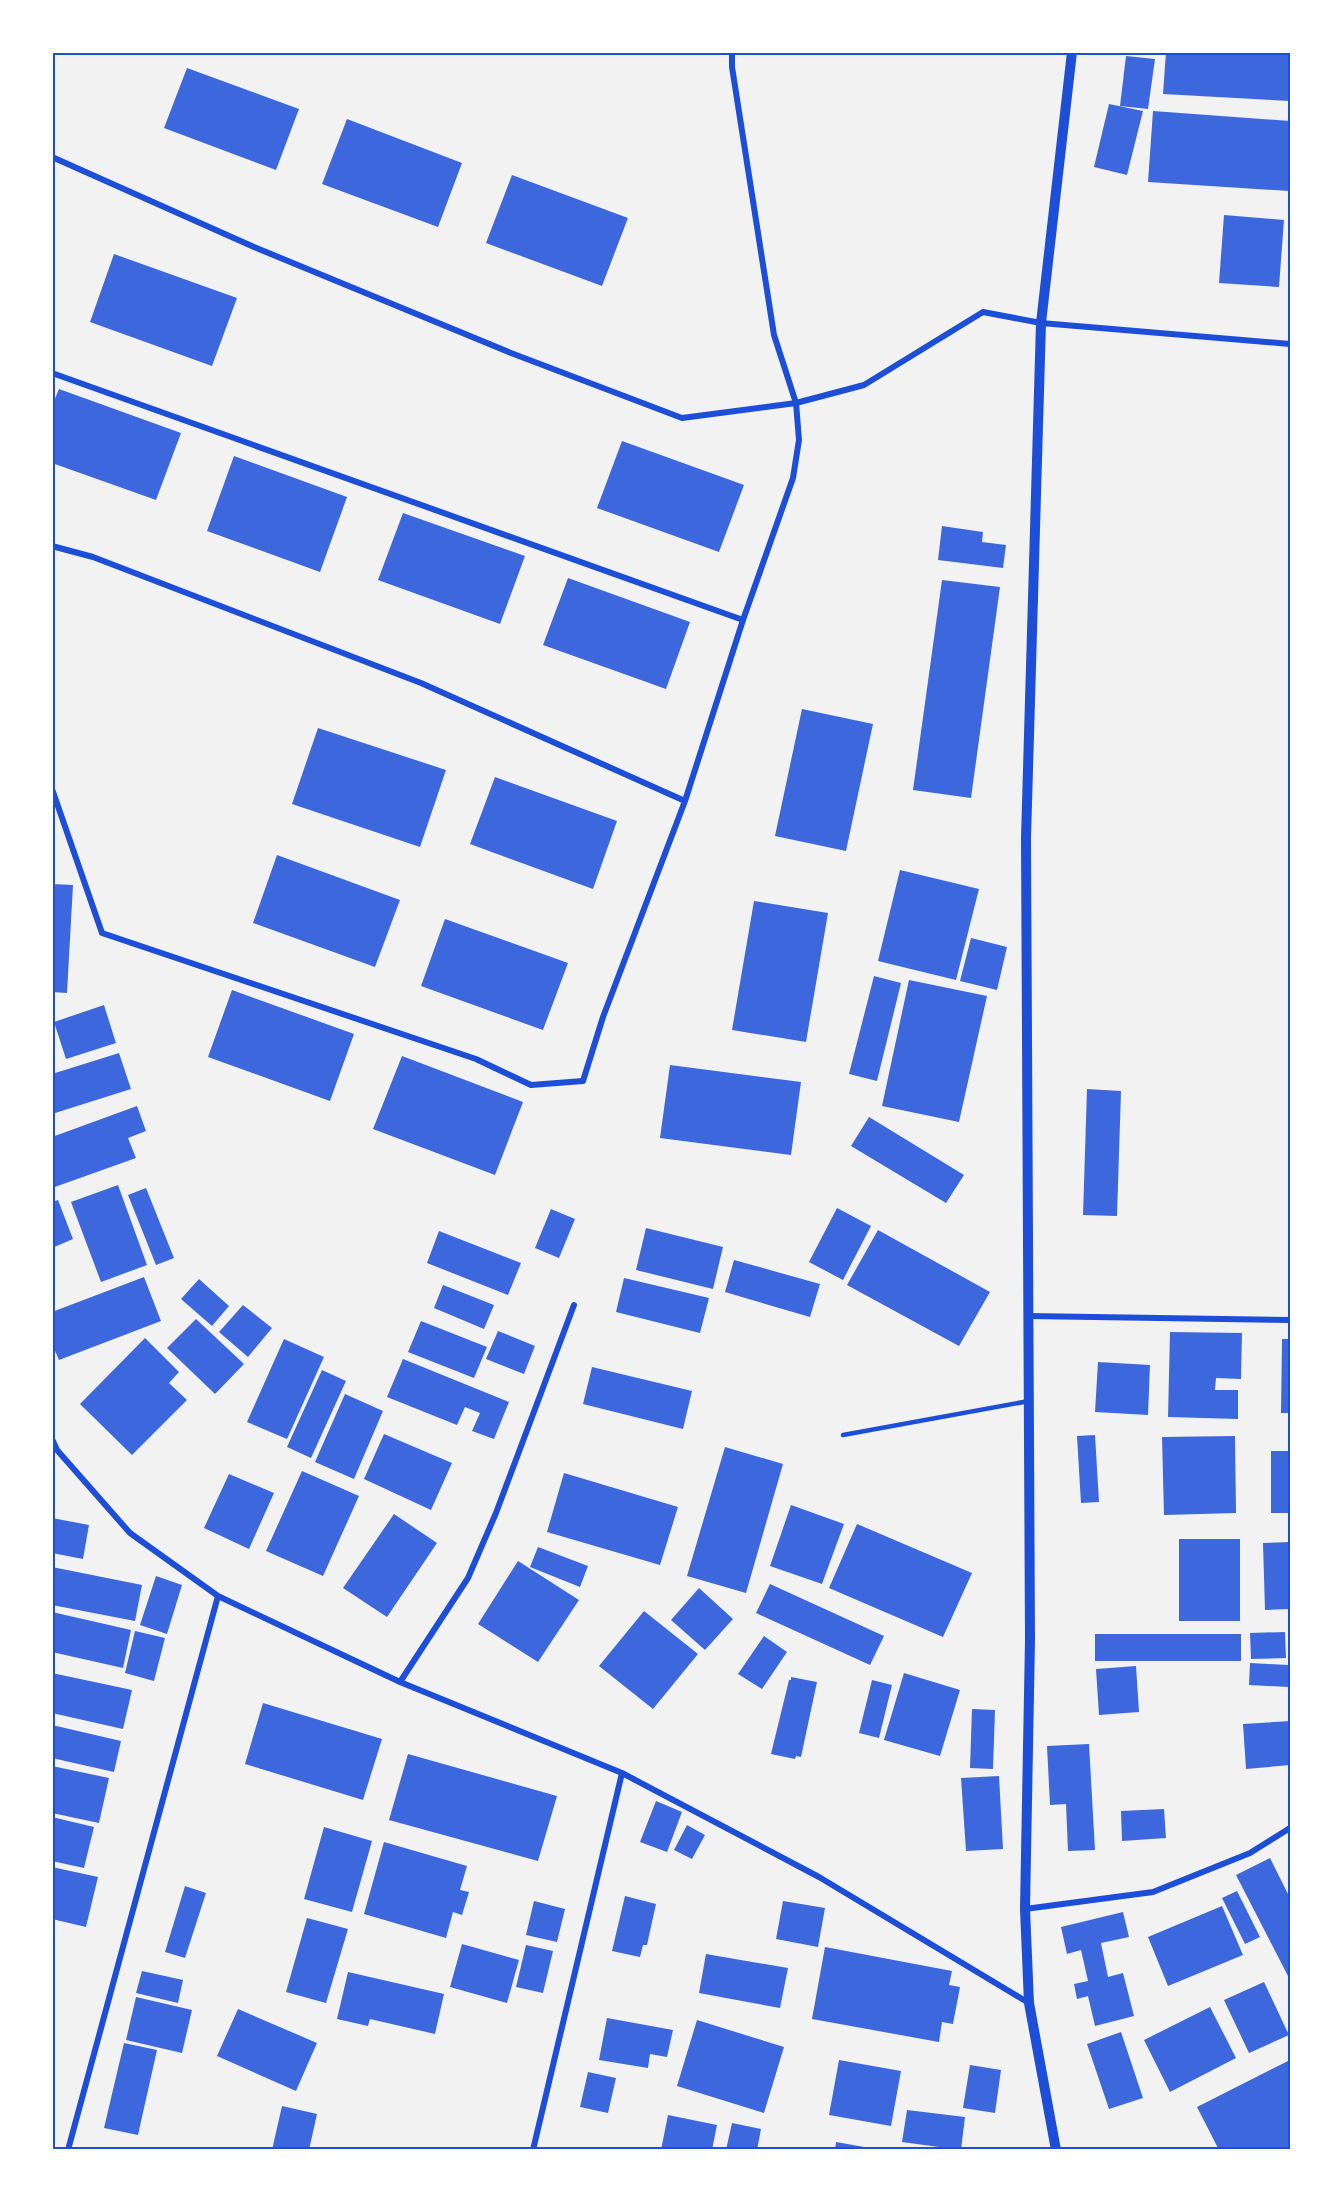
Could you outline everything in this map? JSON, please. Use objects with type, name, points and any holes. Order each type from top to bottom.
[{"type":"street","points":[[52,789],[102,933],[476,1059],[531,1085],[583,1081],[603,1017],[685,801],[743,620],[793,478],[799,440],[796,403],[774,335],[732,67],[732,52]]},
{"type":"street","points":[[1056,2150],[1029,2003],[1025,1909],[1030,1640],[1026,838],[1041,323],[1071,52]]},
{"type":"street","points":[[52,157],[254,247],[511,353],[682,418],[796,403],[864,385],[983,312],[1041,323],[1290,344]]},
{"type":"street","points":[[52,372],[743,620]]},
{"type":"street","points":[[52,546],[93,557],[421,683],[685,801]]},
{"type":"street","points":[[400,1682],[468,1578],[496,1513],[574,1305]]},
{"type":"street","points":[[1028,1316],[1290,1320]]},
{"type":"street","points":[[52,1439],[57,1450],[130,1533],[218,1596],[400,1682],[622,1773],[819,1877],[1029,2003]]},
{"type":"street","points":[[68,2150],[218,1596]]},
{"type":"street","points":[[533,2150],[622,1773]]},
{"type":"street","points":[[1025,1909],[1153,1892],[1250,1853],[1290,1828]]},
{"type":"lane","points":[[843,1435],[1029,1401]]},
{"type":"building","points":[[1166,52],[1290,52],[1290,101],[1163,94]]},
{"type":"building","points":[[1126,56],[1155,59],[1148,109],[1120,106]]},
{"type":"building","points":[[187,68],[299,109],[276,170],[164,128]]},
{"type":"building","points":[[1109,104],[1143,111],[1127,175],[1094,167]]},
{"type":"building","points":[[1153,111],[1290,121],[1289,191],[1148,182]]},
{"type":"building","points":[[347,119],[462,163],[438,227],[322,184]]},
{"type":"building","points":[[512,175],[628,218],[602,286],[486,243]]},
{"type":"building","points":[[1224,215],[1284,220],[1279,287],[1219,283]]},
{"type":"building","points":[[114,254],[237,298],[212,366],[90,322]]},
{"type":"building","points":[[59,389],[181,433],[156,500],[52,463],[52,406]]},
{"type":"building","points":[[622,441],[744,485],[719,552],[597,508]]},
{"type":"building","points":[[234,456],[347,497],[320,572],[207,531]]},
{"type":"building","points":[[403,513],[525,556],[500,624],[378,580]]},
{"type":"building","points":[[942,526],[983,532],[982,542],[1006,545],[1003,568],[938,560]]},
{"type":"building","points":[[568,578],[690,622],[666,689],[543,645]]},
{"type":"building","points":[[942,580],[1000,587],[971,798],[913,790]]},
{"type":"building","points":[[802,709],[873,724],[846,851],[775,836]]},
{"type":"building","points":[[318,728],[446,770],[420,847],[292,804]]},
{"type":"building","points":[[495,777],[617,821],[593,889],[470,844]]},
{"type":"building","points":[[277,855],[400,900],[375,967],[253,923]]},
{"type":"building","points":[[900,870],[979,889],[956,980],[878,961]]},
{"type":"building","points":[[52,884],[73,885],[67,993],[52,992]]},
{"type":"building","points":[[754,901],[828,913],[806,1042],[732,1030]]},
{"type":"building","points":[[445,919],[568,963],[543,1030],[421,986]]},
{"type":"building","points":[[971,938],[1007,947],[997,990],[960,981]]},
{"type":"building","points":[[874,976],[901,983],[877,1081],[849,1074]]},
{"type":"building","points":[[909,980],[987,996],[959,1122],[882,1106]]},
{"type":"building","points":[[232,990],[354,1034],[330,1101],[208,1057]]},
{"type":"building","points":[[104,1005],[116,1043],[66,1059],[54,1022]]},
{"type":"building","points":[[119,1053],[131,1089],[52,1114],[52,1074]]},
{"type":"building","points":[[402,1056],[523,1102],[495,1175],[373,1129]]},
{"type":"building","points":[[670,1065],[801,1082],[791,1155],[660,1138]]},
{"type":"building","points":[[1087,1089],[1121,1091],[1117,1216],[1083,1215]]},
{"type":"building","points":[[137,1106],[146,1131],[128,1138],[136,1158],[52,1188],[52,1137]]},
{"type":"building","points":[[869,1117],[964,1175],[946,1203],[851,1146]]},
{"type":"building","points":[[118,1185],[147,1265],[101,1282],[71,1202]]},
{"type":"building","points":[[146,1188],[174,1258],[156,1265],[128,1195]]},
{"type":"building","points":[[58,1200],[73,1239],[52,1248],[52,1202]]},
{"type":"building","points":[[837,1208],[871,1226],[843,1280],[809,1262]]},
{"type":"building","points":[[551,1209],[575,1219],[559,1258],[535,1248]]},
{"type":"building","points":[[646,1228],[723,1247],[713,1289],[636,1270]]},
{"type":"building","points":[[878,1230],[990,1292],[959,1346],[847,1285]]},
{"type":"building","points":[[439,1231],[521,1263],[508,1295],[427,1263]]},
{"type":"building","points":[[734,1260],[820,1284],[810,1317],[725,1292]]},
{"type":"building","points":[[144,1277],[161,1321],[59,1360],[52,1344],[52,1312]]},
{"type":"building","points":[[624,1278],[709,1298],[700,1333],[616,1312]]},
{"type":"building","points":[[199,1279],[229,1306],[212,1326],[181,1299]]},
{"type":"building","points":[[443,1285],[494,1305],[484,1329],[434,1308]]},
{"type":"building","points":[[243,1305],[272,1328],[248,1357],[219,1332]]},
{"type":"building","points":[[196,1319],[244,1364],[215,1394],[167,1348]]},
{"type":"building","points":[[421,1321],[487,1347],[474,1378],[408,1352]]},
{"type":"building","points":[[498,1331],[535,1346],[524,1374],[486,1359]]},
{"type":"building","points":[[1170,1332],[1242,1333],[1241,1379],[1216,1378],[1215,1390],[1238,1390],[1238,1419],[1168,1417]]},
{"type":"building","points":[[145,1338],[179,1372],[169,1383],[187,1400],[132,1455],[80,1404]]},
{"type":"building","points":[[284,1339],[324,1357],[287,1439],[247,1422]]},
{"type":"building","points":[[1282,1339],[1290,1339],[1290,1413],[1281,1413]]},
{"type":"building","points":[[403,1359],[509,1402],[494,1439],[472,1431],[480,1413],[465,1407],[457,1425],[387,1397]]},
{"type":"building","points":[[1098,1362],[1150,1365],[1148,1415],[1095,1412]]},
{"type":"building","points":[[592,1367],[692,1391],[683,1429],[583,1404]]},
{"type":"building","points":[[322,1370],[346,1381],[311,1458],[287,1447]]},
{"type":"building","points":[[345,1394],[383,1411],[354,1479],[315,1462]]},
{"type":"building","points":[[384,1434],[452,1463],[431,1510],[364,1479]]},
{"type":"building","points":[[1095,1435],[1099,1502],[1081,1503],[1077,1436]]},
{"type":"building","points":[[1235,1436],[1236,1513],[1164,1515],[1162,1437]]},
{"type":"building","points":[[725,1447],[783,1464],[746,1593],[687,1576]]},
{"type":"building","points":[[1271,1451],[1290,1451],[1290,1513],[1271,1513]]},
{"type":"building","points":[[302,1471],[359,1496],[323,1576],[266,1551]]},
{"type":"building","points":[[564,1473],[678,1507],[660,1565],[547,1532]]},
{"type":"building","points":[[229,1474],[274,1493],[249,1549],[204,1528]]},
{"type":"building","points":[[791,1505],[844,1524],[822,1584],[770,1566]]},
{"type":"building","points":[[394,1514],[437,1543],[387,1617],[343,1588]]},
{"type":"building","points":[[52,1518],[89,1525],[83,1559],[52,1553]]},
{"type":"building","points":[[857,1524],[972,1573],[943,1637],[829,1588]]},
{"type":"building","points":[[1179,1539],[1240,1539],[1240,1621],[1179,1621]]},
{"type":"building","points":[[1290,1542],[1290,1609],[1265,1610],[1263,1543]]},
{"type":"building","points":[[538,1547],[588,1566],[580,1587],[530,1567]]},
{"type":"building","points":[[518,1561],[579,1600],[538,1662],[478,1624]]},
{"type":"building","points":[[52,1567],[142,1585],[135,1621],[52,1605]]},
{"type":"building","points":[[156,1576],[182,1585],[167,1634],[140,1625]]},
{"type":"building","points":[[770,1584],[884,1636],[870,1665],[756,1613]]},
{"type":"building","points":[[699,1588],[733,1619],[705,1650],[671,1620]]},
{"type":"building","points":[[644,1611],[698,1654],[653,1709],[599,1666]]},
{"type":"building","points":[[52,1612],[131,1630],[123,1668],[52,1652]]},
{"type":"building","points":[[135,1631],[165,1638],[154,1681],[125,1673]]},
{"type":"building","points":[[1285,1632],[1286,1658],[1251,1659],[1250,1633]]},
{"type":"building","points":[[1095,1634],[1241,1634],[1241,1661],[1095,1661]]},
{"type":"building","points":[[764,1636],[787,1652],[762,1689],[738,1674]]},
{"type":"building","points":[[1250,1663],[1288,1665],[1288,1687],[1249,1685]]},
{"type":"building","points":[[1136,1666],[1139,1712],[1099,1715],[1096,1669]]},
{"type":"building","points":[[52,1673],[132,1690],[123,1729],[52,1713]]},
{"type":"building","points":[[904,1673],[960,1690],[940,1756],[884,1740]]},
{"type":"building","points":[[791,1677],[817,1682],[801,1757],[796,1756],[795,1759],[771,1754]]},
{"type":"building","points":[[872,1680],[892,1685],[879,1738],[859,1733]]},
{"type":"building","points":[[263,1703],[382,1739],[363,1800],[245,1764]]},
{"type":"building","points":[[972,1709],[995,1710],[993,1769],[970,1768]]},
{"type":"building","points":[[1290,1721],[1290,1765],[1246,1769],[1243,1724]]},
{"type":"building","points":[[52,1725],[121,1741],[114,1772],[52,1758]]},
{"type":"building","points":[[1089,1744],[1095,1850],[1068,1851],[1066,1804],[1050,1805],[1047,1746]]},
{"type":"building","points":[[408,1754],[557,1796],[538,1861],[389,1820]]},
{"type":"building","points":[[52,1766],[109,1778],[99,1823],[52,1813]]},
{"type":"building","points":[[999,1776],[1003,1849],[966,1851],[961,1778]]},
{"type":"building","points":[[656,1801],[682,1812],[667,1852],[640,1842]]},
{"type":"building","points":[[1164,1809],[1166,1838],[1122,1841],[1121,1811]]},
{"type":"building","points":[[52,1817],[94,1827],[84,1868],[52,1861]]},
{"type":"building","points":[[687,1825],[705,1835],[692,1859],[674,1850]]},
{"type":"building","points":[[324,1827],[372,1841],[352,1912],[304,1899]]},
{"type":"building","points":[[384,1842],[467,1866],[460,1890],[469,1892],[462,1915],[453,1912],[446,1938],[364,1914]]},
{"type":"building","points":[[1270,1858],[1290,1898],[1290,1980],[1236,1875]]},
{"type":"building","points":[[52,1867],[98,1877],[86,1927],[52,1919]]},
{"type":"building","points":[[185,1886],[206,1893],[185,1958],[165,1952]]},
{"type":"building","points":[[1237,1891],[1260,1937],[1245,1944],[1222,1898]]},
{"type":"building","points":[[625,1896],[656,1904],[647,1945],[643,1945],[640,1957],[612,1951]]},
{"type":"building","points":[[534,1901],[565,1909],[557,1942],[526,1935]]},
{"type":"building","points":[[783,1901],[825,1908],[818,1947],[776,1939]]},
{"type":"building","points":[[1222,1906],[1243,1955],[1168,1986],[1148,1937]]},
{"type":"building","points":[[1123,1912],[1129,1937],[1101,1943],[1108,1977],[1123,1973],[1134,2016],[1095,2026],[1088,1996],[1077,1999],[1074,1984],[1088,1981],[1081,1950],[1067,1954],[1061,1927]]},
{"type":"building","points":[[307,1918],[348,1929],[326,2003],[286,1992]]},
{"type":"building","points":[[462,1944],[519,1960],[507,2003],[450,1987]]},
{"type":"building","points":[[526,1945],[553,1951],[543,1993],[516,1987]]},
{"type":"building","points":[[825,1947],[952,1971],[949,1985],[960,1987],[953,2024],[942,2022],[939,2042],[812,2019]]},
{"type":"building","points":[[706,1954],[788,1968],[780,2008],[699,1993]]},
{"type":"building","points":[[142,1971],[183,1980],[178,2003],[136,1993]]},
{"type":"building","points":[[348,1972],[444,1994],[435,2034],[370,2019],[368,2026],[337,2019]]},
{"type":"building","points":[[1264,1982],[1289,2035],[1249,2053],[1224,2000]]},
{"type":"building","points":[[136,1997],[192,2010],[182,2053],[126,2040]]},
{"type":"building","points":[[1210,2007],[1236,2058],[1170,2092],[1144,2040]]},
{"type":"building","points":[[238,2009],[317,2043],[296,2091],[217,2056]]},
{"type":"building","points":[[607,2018],[673,2030],[667,2057],[650,2054],[648,2068],[599,2060]]},
{"type":"building","points":[[697,2020],[784,2047],[764,2113],[677,2086]]},
{"type":"building","points":[[1121,2032],[1143,2098],[1109,2109],[1087,2044]]},
{"type":"building","points":[[124,2043],[157,2050],[138,2135],[104,2128]]},
{"type":"building","points":[[839,2060],[901,2071],[891,2126],[829,2115]]},
{"type":"building","points":[[1290,2060],[1290,2147],[1286,2150],[1219,2150],[1197,2107]]},
{"type":"building","points":[[970,2065],[1001,2070],[995,2113],[963,2108]]},
{"type":"building","points":[[588,2072],[616,2078],[608,2113],[580,2107]]},
{"type":"building","points":[[282,2106],[317,2114],[309,2150],[272,2150]]},
{"type":"building","points":[[907,2110],[965,2117],[961,2150],[902,2142]]},
{"type":"building","points":[[668,2115],[717,2125],[712,2150],[661,2150]]},
{"type":"building","points":[[732,2123],[761,2129],[757,2150],[726,2150]]},
{"type":"building","points":[[836,2142],[870,2148],[870,2150],[835,2150]]}]
